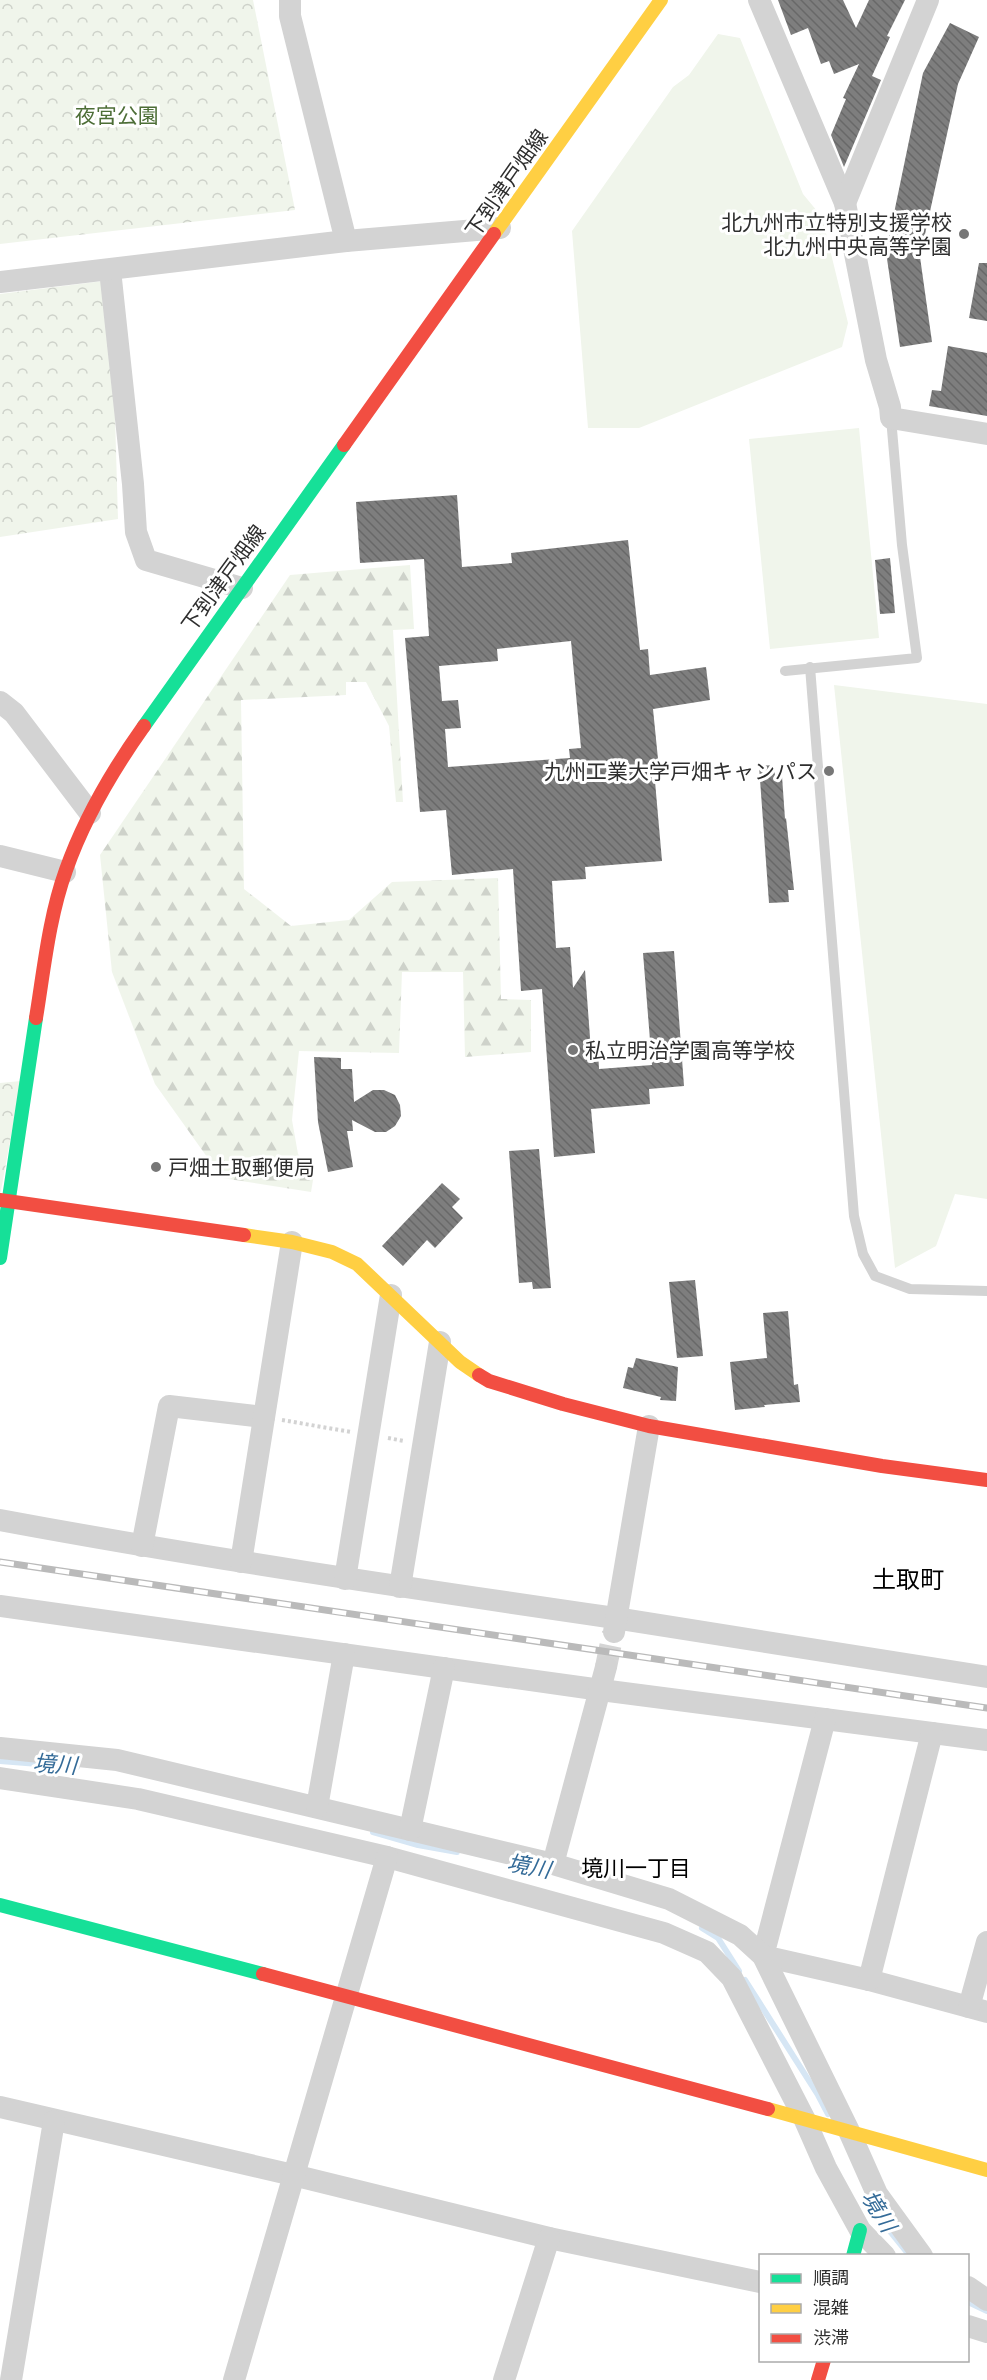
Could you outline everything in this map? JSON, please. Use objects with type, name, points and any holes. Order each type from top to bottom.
[{"type":"street","points":[[290,0],[290,16],[346,241]]},
{"type":"street","name":"下到津戸畑線","points":[[0,1258],[4,1201],[44,962],[65,872],[90,813],[129,747],[661,0]]},
{"type":"street","points":[[759,0],[845,203],[876,360],[891,407],[891,418],[987,434]]},
{"type":"street","points":[[845,203],[928,0]]},
{"type":"street","points":[[0,282],[346,241],[500,228]]},
{"type":"street","points":[[110,270],[136,532],[146,560],[242,588]]},
{"type":"street","points":[[0,702],[14,713],[90,813]]},
{"type":"street","points":[[0,856],[65,872]]},
{"type":"street","points":[[4,1201],[292,1242],[332,1252],[357,1264],[460,1362],[489,1381],[563,1404],[649,1426],[882,1466],[987,1480]]},
{"type":"street","points":[[241,1562],[292,1242]]},
{"type":"street","points":[[345,1579],[392,1295]]},
{"type":"street","points":[[400,1587],[440,1342]]},
{"type":"street","points":[[142,1546],[169,1406],[264,1417]]},
{"type":"street","points":[[615,1626],[649,1426]]},
{"type":"street","points":[[0,1520],[142,1546],[400,1587],[615,1626],[987,1677]]},
{"type":"street","points":[[0,1606],[601,1690],[987,1740]]},
{"type":"street","points":[[317,1807],[344,1654]]},
{"type":"street","points":[[553,1864],[606,1667]]},
{"type":"street","points":[[410,1830],[444,1668]]},
{"type":"street","points":[[763,1956],[825,1719]]},
{"type":"street","points":[[869,1980],[932,1733]]},
{"type":"street","points":[[0,1748],[117,1760],[553,1864],[669,1899],[740,1935],[763,1956],[849,2131],[877,2194],[921,2254]]},
{"type":"street","points":[[0,1778],[138,1799],[387,1857],[664,1933],[707,1952],[732,1978],[809,2120],[826,2168],[860,2230],[883,2254]]},
{"type":"street","points":[[234,2380],[387,1857]]},
{"type":"street","points":[[0,1905],[346,1995],[987,2170]]},
{"type":"street","points":[[763,1956],[869,1980],[978,2009],[987,1942]]},
{"type":"street","points":[[0,2107],[293,2175],[549,2238],[759,2282]]},
{"type":"street","points":[[11,2380],[54,2121]]},
{"type":"street","points":[[854,2254],[860,2230]]},
{"type":"street","points":[[504,2380],[549,2238]]},
{"type":"street","points":[[969,2288],[987,2300]]},
{"type":"street","points":[[969,2326],[987,2332]]},
{"type":"street","points":[[818,2380],[824,2362]]},
{"type":"lane","points":[[785,670],[917,658],[902,545],[891,418]]},
{"type":"lane","points":[[810,668],[854,1216],[864,1254],[876,1276],[910,1289],[987,1291]]},
{"type":"path","points":[[264,1417],[423,1444]]},
{"type":"green space","name":"夜宮公園","points":[[0,0],[253,0],[295,210],[0,244]]},
{"type":"green space","points":[[718,34],[740,38],[803,194],[822,217],[848,323],[842,347],[639,428],[588,428],[572,231],[673,87],[689,75]]},
{"type":"green space","points":[[111,280],[118,519],[0,537],[0,294]]},
{"type":"green space","points":[[859,428],[879,638],[770,649],[749,439]]},
{"type":"green space","points":[[410,565],[414,629],[393,630],[403,802],[396,802],[389,726],[366,682],[346,682],[346,695],[241,700],[244,889],[291,926],[349,920],[392,882],[498,878],[501,999],[531,1000],[531,1052],[465,1057],[463,972],[402,972],[399,1053],[299,1051],[292,1120],[298,1154],[314,1174],[311,1192],[222,1178],[155,1084],[112,972],[100,855],[290,575]]},
{"type":"green space","points":[[834,685],[987,704],[987,1199],[955,1194],[936,1246],[895,1268]]},
{"type":"green space","points":[[21,1081],[0,1196],[0,1083]]},
{"type":"building","points":[[778,0],[843,0],[856,28],[869,0],[905,0],[887,36],[890,37],[872,76],[881,80],[844,167],[831,135],[846,99],[843,98],[859,64],[834,74],[829,61],[821,64],[808,28],[791,35]]},
{"type":"building","points":[[950,23],[979,37],[958,84],[920,257],[932,342],[900,347],[886,252],[923,73]]},
{"type":"building","points":[[979,263],[987,263],[987,321],[969,318]]},
{"type":"building","points":[[948,346],[987,353],[987,416],[929,406],[932,390],[941,391]]},
{"type":"building","points":[[457,495],[462,567],[512,563],[511,553],[628,540],[640,650],[648,649],[650,675],[706,667],[710,700],[653,709],[659,769],[654,770],[662,861],[585,867],[586,879],[552,881],[556,948],[570,947],[573,988],[585,970],[591,1051],[598,1050],[599,1069],[652,1065],[643,953],[674,951],[684,1086],[649,1089],[650,1104],[591,1109],[595,1153],[554,1157],[542,989],[521,991],[513,869],[452,875],[446,810],[420,812],[405,638],[429,636],[424,559],[360,563],[356,502]],"holes":[[[571,641],[581,748],[569,749],[570,758],[448,767],[445,729],[461,728],[458,700],[442,701],[439,666],[498,661],[497,649]]]},
{"type":"building","points":[[890,558],[895,613],[880,614],[875,560]]},
{"type":"building","points":[[774,765],[775,777],[782,776],[794,890],[788,890],[789,902],[769,903],[759,766]]},
{"type":"building","points":[[314,1057],[341,1058],[341,1069],[352,1069],[354,1102],[373,1090],[384,1090],[395,1095],[400,1105],[401,1116],[395,1126],[386,1132],[375,1132],[352,1120],[353,1131],[347,1131],[353,1167],[328,1172],[318,1122]]},
{"type":"building","points":[[539,1149],[551,1288],[533,1289],[532,1282],[519,1283],[509,1151]]},
{"type":"building","points":[[442,1183],[460,1199],[452,1207],[463,1218],[435,1248],[427,1240],[403,1266],[382,1246]]},
{"type":"building","points":[[695,1280],[703,1356],[677,1358],[669,1282]]},
{"type":"building","points":[[788,1311],[794,1385],[798,1384],[800,1402],[735,1410],[730,1362],[767,1358],[763,1313]]},
{"type":"building","points":[[636,1358],[678,1367],[676,1401],[660,1400],[661,1397],[623,1388],[628,1367],[633,1368]]},
{"type":"waterway","name":"境川","points":[[0,1761],[77,1767]]},
{"type":"waterway","name":"境川","points":[[373,1832],[418,1845],[457,1852]]},
{"type":"waterway","name":"境川","points":[[702,1928],[718,1938],[739,1971]]},
{"type":"waterway","name":"境川","points":[[745,1980],[828,2114]]},
{"type":"waterway","name":"境川","points":[[874,2207],[881,2220],[906,2251]]},
{"type":"waterway","name":"境川","points":[[969,2302],[987,2311]]},
{"type":"tunnel","points":[[606,1667],[613,1633]]},
{"type":"railway","points":[[0,1562],[987,1708]]},
{"type":"traffic: fast","points":[[144,726],[344,445]]},
{"type":"traffic: fast","points":[[0,1258],[36,1018]]},
{"type":"traffic: fast","points":[[0,1905],[263,1974]]},
{"type":"traffic: fast","points":[[854,2254],[860,2230]]},
{"type":"traffic: slow","points":[[494,234],[661,0]]},
{"type":"traffic: slow","points":[[244,1235],[292,1242],[332,1252],[357,1264],[460,1362],[479,1375]]},
{"type":"traffic: slow","points":[[768,2109],[987,2170]]},
{"type":"traffic: jam","points":[[344,445],[494,234]]},
{"type":"traffic: jam","points":[[36,1018],[51,925],[60,888],[73,851],[100,796],[144,726]]},
{"type":"traffic: jam","points":[[0,1200],[244,1235]]},
{"type":"traffic: jam","points":[[479,1375],[489,1381],[563,1404],[649,1426],[882,1466],[987,1480]]},
{"type":"traffic: jam","points":[[263,1974],[768,2109]]},
{"type":"traffic: jam","points":[[818,2380],[823,2362]]},
{"type":"place","name":"北九州市立特別支援学校 北九州中央高等学園","points":[[964,234]]},
{"type":"place","name":"九州工業大学戸畑キャンパス","points":[[829,771]]},
{"type":"place","name":"私立明治学園高等学校","points":[[573,1050]]},
{"type":"place","name":"戸畑土取郵便局","points":[[156,1167]]},
{"type":"district","name":"土取町","points":[[908,1579]]},
{"type":"district","name":"境川一丁目","points":[[636,1868]]}]
